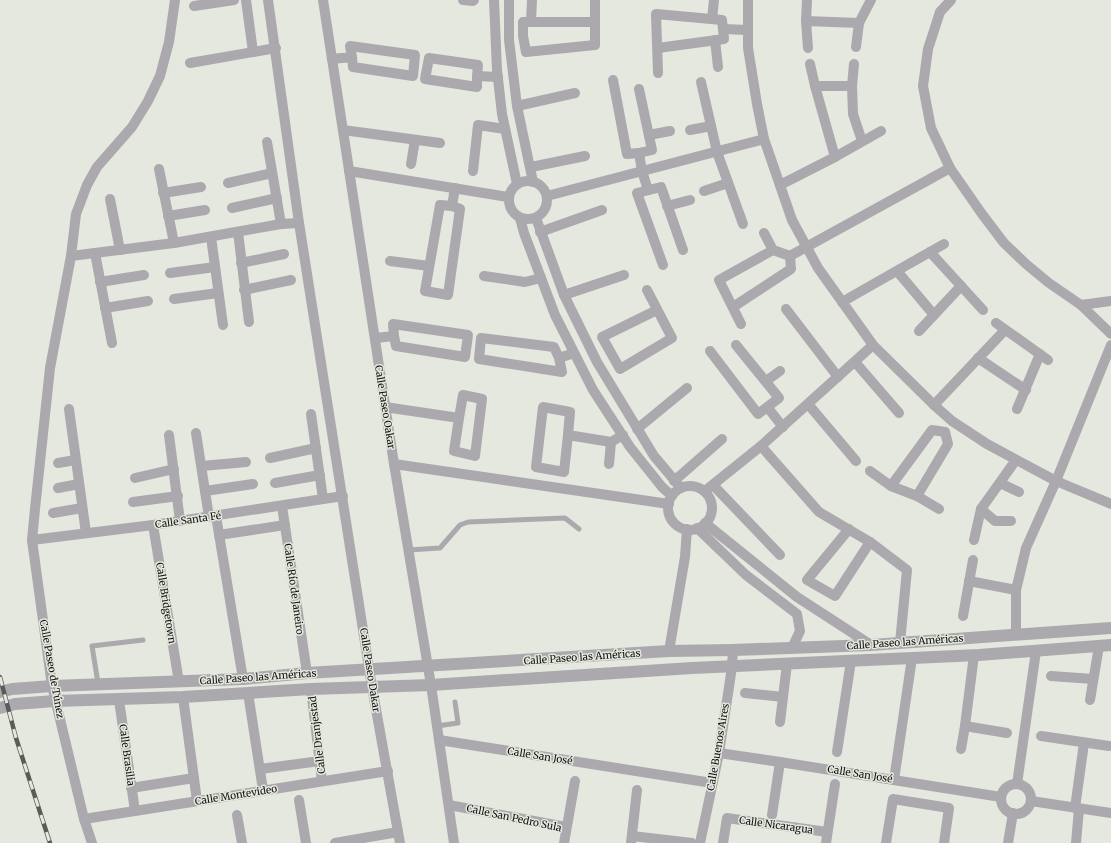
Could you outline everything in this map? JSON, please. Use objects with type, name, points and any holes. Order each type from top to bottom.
[{"type":"street","name":"Calle Paseo de Túnez","points":[[92,843],[84,819],[52,686],[32,540],[50,368],[71,256],[76,214],[87,185],[97,167],[132,127],[148,101],[160,76],[169,42],[175,0]]},
{"type":"street","points":[[194,6],[234,0]]},
{"type":"street","points":[[246,0],[253,52]]},
{"type":"street","points":[[268,0],[276,48],[299,223],[343,496]]},
{"type":"street","name":"Calle Paseo Oakar","points":[[323,0],[385,407],[428,666]]},
{"type":"street","points":[[463,0],[474,0]]},
{"type":"street","points":[[494,0],[498,77],[505,129],[517,184]]},
{"type":"street","points":[[509,0],[509,37],[517,106],[533,182]]},
{"type":"street","points":[[531,22],[532,0]]},
{"type":"street","points":[[595,0],[595,22],[595,45],[526,52],[523,36],[523,22],[595,22]]},
{"type":"street","points":[[712,19],[714,0]]},
{"type":"street","points":[[748,0],[748,48],[764,139],[792,220],[818,268],[842,302],[873,345],[952,421],[987,444],[1056,481],[1111,504]]},
{"type":"street","points":[[806,0],[808,48]]},
{"type":"street","points":[[856,47],[859,23],[872,0]]},
{"type":"street","points":[[951,0],[940,12],[928,49],[923,86],[931,128],[950,168],[1004,243],[1049,283],[1081,305],[1111,334]]},
{"type":"street","points":[[658,48],[724,39],[722,20],[656,14],[658,73]]},
{"type":"street","points":[[806,21],[859,23]]},
{"type":"street","points":[[723,29],[748,30]]},
{"type":"street","points":[[509,37],[523,36]]},
{"type":"street","points":[[714,40],[718,67]]},
{"type":"street","points":[[350,46],[415,56],[413,76],[353,67],[352,57],[350,46]]},
{"type":"street","points":[[190,63],[276,48]]},
{"type":"street","points":[[332,59],[352,57]]},
{"type":"street","points":[[429,58],[478,65],[478,76],[477,87],[425,79],[429,58]]},
{"type":"street","points":[[810,64],[835,157]]},
{"type":"street","points":[[854,64],[852,86],[853,114],[862,141]]},
{"type":"street","points":[[478,76],[498,77]]},
{"type":"street","points":[[613,80],[627,154],[652,150],[640,89]]},
{"type":"street","points":[[701,82],[717,152],[743,224]]},
{"type":"street","points":[[815,86],[852,86]]},
{"type":"street","points":[[517,106],[575,93]]},
{"type":"street","points":[[473,171],[478,125],[505,129]]},
{"type":"street","points":[[690,130],[711,126]]},
{"type":"street","points":[[343,130],[440,143]]},
{"type":"street","points":[[649,135],[670,131]]},
{"type":"street","points":[[780,185],[835,157],[881,131]]},
{"type":"street","points":[[547,196],[764,139]]},
{"type":"street","points":[[411,164],[415,140]]},
{"type":"street","points":[[267,142],[281,224]]},
{"type":"street","points":[[639,153],[642,171],[648,190]]},
{"type":"street","points":[[531,167],[585,156]]},
{"type":"street","points":[[790,256],[950,168]]},
{"type":"street","points":[[159,169],[174,243]]},
{"type":"street","points":[[349,171],[508,197]]},
{"type":"street","points":[[228,183],[272,173]]},
{"type":"street","points":[[528,181],[533,182],[542,187],[547,196],[546,206],[536,218],[531,220],[520,218],[512,212],[508,202],[508,197],[510,192],[517,184],[528,181]]},
{"type":"street","points":[[704,191],[728,183]]},
{"type":"street","points":[[163,193],[201,187]]},
{"type":"street","points":[[663,265],[637,193],[661,187],[683,250]]},
{"type":"street","points":[[452,206],[455,188]]},
{"type":"street","points":[[232,208],[276,198]]},
{"type":"street","points":[[110,199],[120,250]]},
{"type":"street","points":[[668,206],[690,200]]},
{"type":"street","points":[[440,206],[452,206],[460,209],[448,295],[425,291],[440,206]]},
{"type":"street","points":[[168,216],[205,210]]},
{"type":"street","points":[[540,232],[602,210]]},
{"type":"street","points":[[520,218],[554,315],[593,390],[623,435],[670,500]]},
{"type":"street","points":[[536,218],[564,295],[597,362],[637,429],[654,456],[678,484],[694,486],[705,491],[709,496],[712,508],[711,514],[696,527],[685,557],[669,651]]},
{"type":"street","points":[[71,256],[174,243],[281,224],[299,223]]},
{"type":"street","points":[[238,232],[249,322]]},
{"type":"street","points":[[764,233],[773,250],[790,256]]},
{"type":"street","points":[[211,237],[223,325]]},
{"type":"street","points":[[842,302],[944,244]]},
{"type":"street","points":[[741,324],[719,280],[773,250]]},
{"type":"street","points":[[930,252],[982,310]]},
{"type":"street","points":[[95,253],[112,343]]},
{"type":"street","points":[[241,263],[284,254]]},
{"type":"street","points":[[733,307],[791,269],[790,256]]},
{"type":"street","points":[[390,261],[429,266]]},
{"type":"street","points":[[170,273],[214,267]]},
{"type":"street","points":[[897,271],[934,315]]},
{"type":"street","points":[[100,282],[144,275]]},
{"type":"street","points":[[484,276],[524,282],[541,278]]},
{"type":"street","points":[[564,295],[624,276]]},
{"type":"street","points":[[244,290],[291,280]]},
{"type":"street","points":[[919,331],[961,286]]},
{"type":"street","points":[[647,290],[672,338],[620,369],[602,337],[657,310]]},
{"type":"street","points":[[174,299],[218,293]]},
{"type":"street","points":[[105,308],[148,301]]},
{"type":"street","points":[[1081,305],[1111,301]]},
{"type":"street","points":[[786,309],[838,377]]},
{"type":"street","points":[[996,322],[1044,357],[1017,409]]},
{"type":"street","points":[[393,324],[468,335],[466,357],[396,346],[394,336],[393,324]]},
{"type":"street","points":[[934,405],[1005,330]]},
{"type":"street","points":[[375,338],[394,336]]},
{"type":"street","points":[[481,338],[554,347],[559,358],[562,372],[479,359],[481,338]]},
{"type":"street","points":[[710,351],[758,414],[768,408],[779,398],[736,345]]},
{"type":"street","points":[[705,491],[783,427],[873,345]]},
{"type":"street","points":[[1016,635],[1016,590],[1026,548],[1056,481],[1111,345]]},
{"type":"street","points":[[559,358],[574,353]]},
{"type":"street","points":[[597,362],[612,355]]},
{"type":"street","points":[[978,358],[1026,390]]},
{"type":"street","points":[[854,362],[899,413]]},
{"type":"street","points":[[766,382],[780,371]]},
{"type":"street","points":[[637,429],[687,388]]},
{"type":"street","points":[[463,395],[482,399],[475,456],[454,451],[458,418],[463,395]]},
{"type":"street","points":[[808,404],[856,461]]},
{"type":"street","points":[[385,407],[458,418]]},
{"type":"street","points":[[544,407],[570,412],[568,435],[564,472],[536,467],[544,407]]},
{"type":"street","points":[[768,408],[783,427]]},
{"type":"street","points":[[69,409],[86,534]]},
{"type":"street","points":[[311,414],[323,499]]},
{"type":"street","points":[[916,496],[948,444],[945,432],[952,421]]},
{"type":"street","points":[[891,486],[932,430],[945,432]]},
{"type":"street","points":[[196,433],[205,491],[219,535],[243,679]]},
{"type":"street","points":[[169,435],[180,521]]},
{"type":"street","points":[[568,435],[611,442],[623,435]]},
{"type":"street","points":[[722,439],[678,484],[670,500],[669,512],[673,521],[682,528],[696,527],[797,597],[871,645]]},
{"type":"street","points":[[609,464],[611,442]]},
{"type":"street","points":[[761,446],[819,512],[870,542],[907,570],[900,643]]},
{"type":"street","points":[[270,458],[316,448]]},
{"type":"street","points":[[58,463],[75,460]]},
{"type":"street","points":[[974,540],[981,509],[1016,460]]},
{"type":"street","points":[[202,466],[246,462]]},
{"type":"street","points":[[394,464],[670,500]]},
{"type":"street","points":[[135,478],[174,469]]},
{"type":"street","points":[[870,471],[891,486],[916,496],[939,509]]},
{"type":"street","points":[[275,482],[320,475]]},
{"type":"street","points":[[1000,483],[1019,492]]},
{"type":"street","points":[[58,488],[79,484]]},
{"type":"street","points":[[205,491],[253,484]]},
{"type":"street","points":[[713,485],[780,555]]},
{"type":"street","points":[[133,502],[178,496]]},
{"type":"street","name":"Calle Santa Fé","points":[[32,540],[153,525],[343,496]]},
{"type":"street","name":"Calle Paseo Dakar","points":[[343,496],[372,687],[400,843]]},
{"type":"street","name":"Calle Río de Janeiro","points":[[282,506],[307,673]]},
{"type":"street","points":[[53,513],[82,508]]},
{"type":"street","points":[[981,509],[996,521],[1011,521]]},
{"type":"street","name":"Calle Bridgetown","points":[[153,525],[180,682]]},
{"type":"street","points":[[219,535],[285,525]]},
{"type":"street","points":[[696,527],[746,575],[797,614],[800,631],[792,648]]},
{"type":"street","points":[[849,529],[807,580],[835,596],[870,542]]},
{"type":"street","points":[[963,616],[973,560]]},
{"type":"street","points":[[969,581],[1016,590]]},
{"type":"street","name":"Calle Paseo las Américas","points":[[0,692],[52,686],[243,679],[307,673],[669,651],[871,645],[1111,628]]},
{"type":"street","points":[[930,641],[930,657]]},
{"type":"street","name":"Calle Paseo las Américas","points":[[0,708],[20,703],[55,701],[119,700],[311,689],[431,685],[692,668],[974,655],[1111,645]]},
{"type":"street","points":[[1090,700],[1099,646]]},
{"type":"street","name":"Calle Buenos Aires","points":[[700,843],[719,754],[732,667],[733,650]]},
{"type":"street","points":[[1017,784],[1036,651]]},
{"type":"street","points":[[961,750],[974,655]]},
{"type":"street","points":[[894,780],[912,658]]},
{"type":"street","points":[[837,752],[851,661]]},
{"type":"street","points":[[780,722],[787,664]]},
{"type":"street","points":[[428,666],[454,843]]},
{"type":"street","points":[[1051,676],[1093,679]]},
{"type":"street","points":[[18,689],[20,703]]},
{"type":"street","name":"Calle Dranjestad","points":[[311,689],[322,781]]},
{"type":"street","points":[[248,693],[263,790]]},
{"type":"street","points":[[744,693],[783,697]]},
{"type":"street","points":[[183,697],[196,801]]},
{"type":"street","name":"Calle Brasilia","points":[[119,700],[135,811]]},
{"type":"street","points":[[965,726],[1007,733]]},
{"type":"street","points":[[1041,736],[1109,746]]},
{"type":"street","name":"Calle San José","points":[[439,740],[712,784]]},
{"type":"street","points":[[1076,843],[1077,808],[1084,743]]},
{"type":"street","name":"Calle San José","points":[[719,754],[780,762],[1001,797]]},
{"type":"street","points":[[260,769],[320,761]]},
{"type":"street","points":[[772,815],[780,762]]},
{"type":"street","name":"Calle Montevideo","points":[[84,819],[388,771]]},
{"type":"street","points":[[132,788],[194,778]]},
{"type":"street","points":[[566,827],[575,782]]},
{"type":"street","name":"Calle Nicaragua","points":[[826,843],[835,784]]},
{"type":"street","points":[[920,802],[923,784]]},
{"type":"street","points":[[1017,784],[1025,786],[1030,793],[1031,801],[1027,808],[1021,813],[1013,813],[1006,810],[1002,804],[1001,797],[1004,790],[1010,785],[1017,784]]},
{"type":"street","points":[[637,790],[631,839],[692,843]]},
{"type":"street","points":[[886,843],[893,799],[920,802],[949,808],[944,843]]},
{"type":"street","points":[[299,800],[306,843]]},
{"type":"street","points":[[1031,801],[1111,813]]},
{"type":"street","name":"Calle San Pedro Sula","points":[[449,805],[566,827],[564,843]]},
{"type":"street","points":[[1008,843],[1013,813]]},
{"type":"street","points":[[237,815],[242,843]]},
{"type":"street","name":"Calle Nicaragua","points":[[723,843],[727,818],[827,832]]},
{"type":"street","points":[[335,843],[398,832]]},
{"type":"lane","points":[[409,550],[440,548],[460,525],[468,522],[565,518],[579,529]]},
{"type":"lane","points":[[98,684],[92,646],[143,640]]},
{"type":"lane","points":[[437,726],[458,723],[455,702]]},
{"type":"railway","points":[[0,677],[16,738],[50,843]]}]
